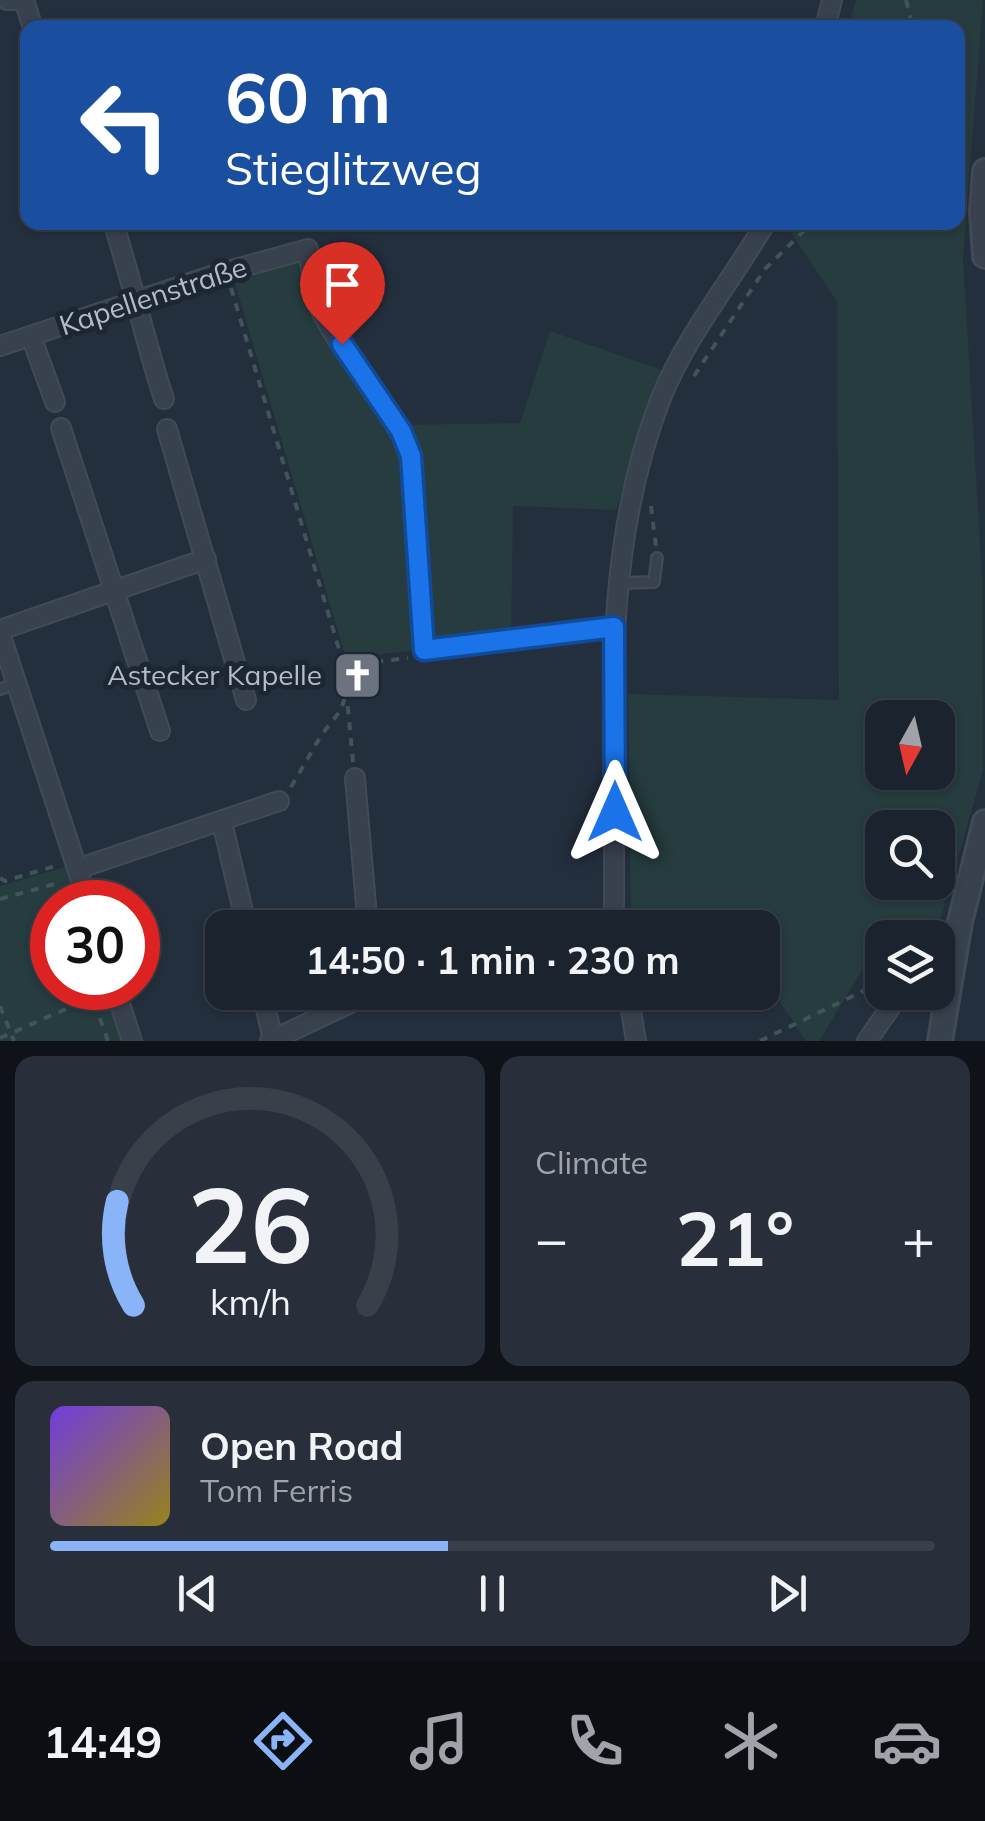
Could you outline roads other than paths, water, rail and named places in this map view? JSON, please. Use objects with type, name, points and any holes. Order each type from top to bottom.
[{"type":"street","points":[[7,0],[24,0],[31,20]]},
{"type":"street","points":[[985,171],[985,256]]},
{"type":"street","points":[[114,230],[164,399]]},
{"type":"street","points":[[614,910],[614,627],[628,503],[662,398],[688,340],[761,230]]},
{"type":"street","name":"Kapellenstraße","points":[[0,346],[216,274],[308,249],[315,294],[324,317],[401,431],[411,456],[424,650],[614,627]]},
{"type":"street","points":[[31,336],[56,402]]},
{"type":"street","points":[[61,428],[160,732]]},
{"type":"street","points":[[167,429],[246,700]]},
{"type":"street","points":[[81,880],[8,687],[0,632],[206,560]]},
{"type":"street","points":[[355,778],[366,910]]},
{"type":"street","points":[[76,865],[279,801]]},
{"type":"street","points":[[222,822],[243,910]]},
{"type":"street","points":[[954,920],[985,822]]},
{"type":"street","points":[[122,1010],[132,1041]]},
{"type":"street","points":[[266,1010],[272,1040],[339,1010]]},
{"type":"street","points":[[631,1010],[636,1041]]},
{"type":"street","points":[[867,1041],[889,1010]]},
{"type":"street","points":[[940,1041],[942,1010]]},
{"type":"lane","points":[[618,583],[654,582],[657,558]]},
{"type":"place","name":"Astecker Kapelle","points":[[357,675]]}]
